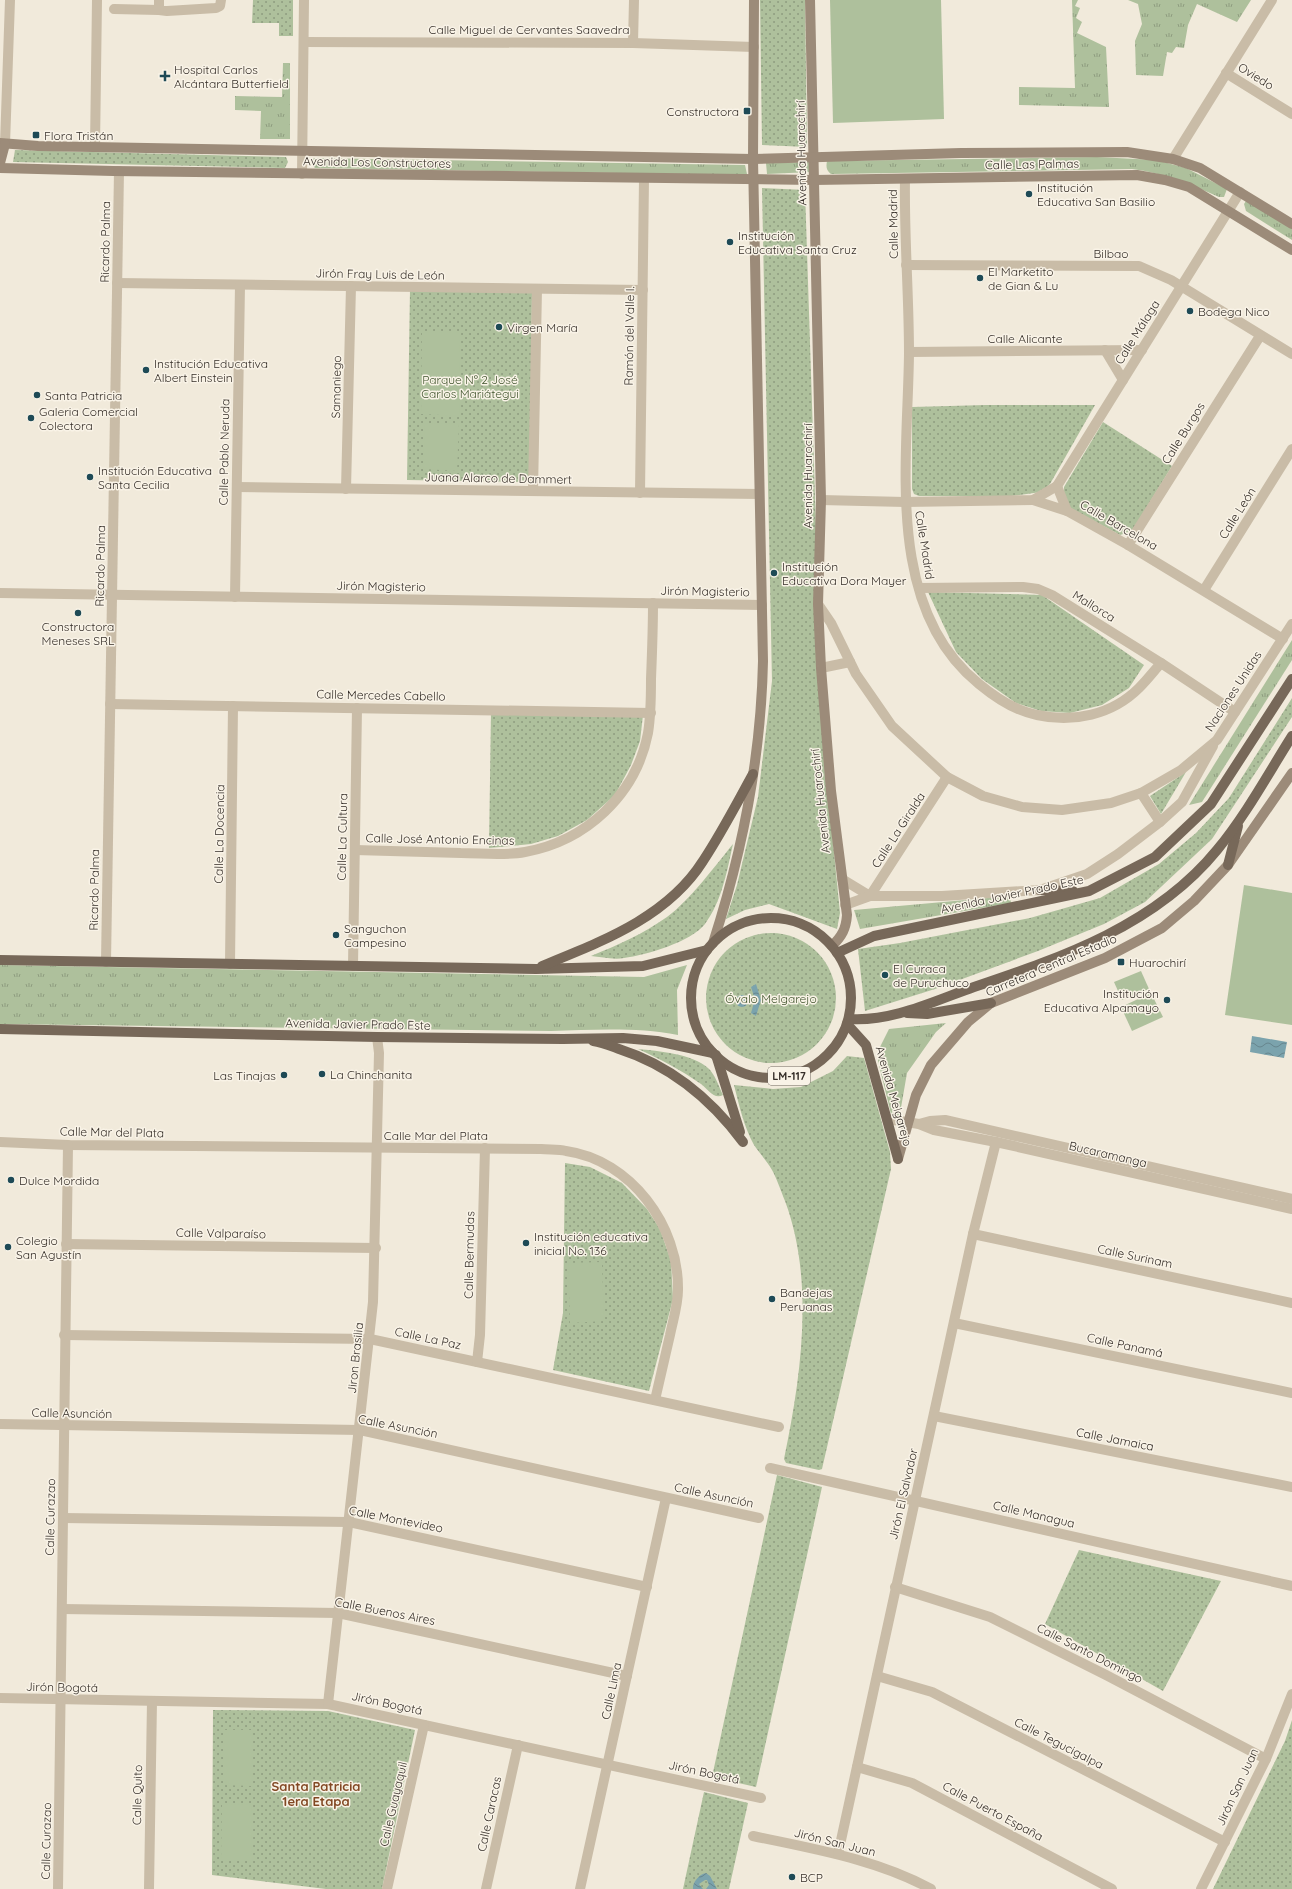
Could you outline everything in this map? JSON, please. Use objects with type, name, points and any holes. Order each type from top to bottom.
[{"type":"main road","name":"Avenida Javier Prado Este","points":[[835,950],[874,936],[1089,891],[1154,857],[1211,804],[1292,679]]},
{"type":"main road","points":[[848,1021],[872,1019],[899,1013],[1010,975],[1096,941],[1124,927],[1157,906],[1191,879],[1217,850],[1240,819],[1292,736]]},
{"type":"main road","points":[[536,969],[603,940],[641,921],[676,892],[703,862],[753,774]]},
{"type":"main road","points":[[1228,865],[1240,819]]},
{"type":"main road","points":[[1040,890],[1089,891]]},
{"type":"main road","name":"LM-117","points":[[563,1039],[598,1042],[625,1050],[638,1055],[676,1075],[709,1101],[744,1142],[714,1054],[698,1030],[691,1004],[692,985],[697,967],[710,946],[727,931],[745,922],[763,918],[801,924],[818,933],[835,950],[845,967],[850,983],[851,999],[848,1021],[838,1042],[826,1057],[809,1068],[790,1076],[770,1078],[750,1075],[732,1067],[714,1054]]},
{"type":"main road","points":[[0,960],[536,969],[643,966],[710,946]]},
{"type":"main road","points":[[899,1013],[927,1014],[991,1003]]},
{"type":"main road","name":"Avenida Melgarejo","points":[[848,1021],[866,1045],[898,1159]]},
{"type":"main road","name":"Avenida Javier Prado Este","points":[[0,1029],[377,1037],[640,1039],[658,1041],[714,1054]]},
{"type":"street","points":[[0,163],[10,0]]},
{"type":"street","points":[[95,147],[97,0]]},
{"type":"street","points":[[114,9],[159,5],[216,8],[220,6],[221,0]]},
{"type":"street","points":[[302,174],[304,0]]},
{"type":"street","points":[[633,43],[634,0]]},
{"type":"street","points":[[710,946],[738,858],[745,828],[762,702],[762,605],[753,179],[754,0]]},
{"type":"street","name":"Avenida Huarochirí","points":[[810,0],[821,500],[818,604],[821,668],[831,791],[845,905],[846,926],[843,936],[835,950]]},
{"type":"street","points":[[1173,159],[1272,0]]},
{"type":"street","name":"Calle Miguel de Cervantes Saavedra","points":[[304,42],[633,43],[754,47]]},
{"type":"street","name":"Oviedo","points":[[1226,73],[1291,113]]},
{"type":"street","name":"Avenida Los Constructores","points":[[2,143],[95,147],[753,159]]},
{"type":"street","name":"Calle Las Palmas","points":[[753,159],[961,153],[1127,152],[1173,159],[1200,168],[1292,224]]},
{"type":"street","name":"Avenida Los Constructores","points":[[0,168],[644,179],[753,179]]},
{"type":"street","name":"Ricardo Palma","points":[[106,962],[119,171]]},
{"type":"street","name":"Calle Las Palmas","points":[[753,179],[814,180],[1137,175],[1165,180],[1189,187],[1292,250]]},
{"type":"street","name":"Ramón del Valle I.","points":[[640,493],[644,179]]},
{"type":"street","name":"Calle Madrid","points":[[906,179],[906,265],[909,352],[905,502],[914,566],[919,588],[928,616],[943,646],[963,671],[994,696],[1025,713],[1055,719],[1086,716],[1114,707],[1138,689],[1161,663]]},
{"type":"street","name":"Calle Málaga","points":[[1057,486],[1240,192]]},
{"type":"street","name":"Bilbao","points":[[906,265],[1139,266],[1157,273],[1181,286],[1260,336],[1292,354]]},
{"type":"street","name":"Jirón Fray Luis de León","points":[[117,283],[643,290]]},
{"type":"street","name":"Calle Pablo Neruda","points":[[235,596],[240,285]]},
{"type":"street","name":"Samaniego","points":[[346,489],[351,286]]},
{"type":"street","points":[[533,491],[537,289]]},
{"type":"street","name":"Calle Burgos","points":[[1128,545],[1260,336]]},
{"type":"street","points":[[1105,350],[1123,380]]},
{"type":"street","name":"Calle Alicante","points":[[909,352],[1142,350]]},
{"type":"street","name":"Calle León","points":[[1204,590],[1292,449]]},
{"type":"street","points":[[1033,500],[1057,486]]},
{"type":"street","name":"Calle Barcelona","points":[[1057,486],[1067,511],[1204,590],[1283,639]]},
{"type":"street","name":"Juana Alarco de Dammert","points":[[237,487],[759,494]]},
{"type":"street","points":[[821,500],[905,502],[1033,500],[1067,511]]},
{"type":"street","name":"Mallorca","points":[[919,588],[1024,587],[1038,589],[1052,595],[1161,663],[1235,712]]},
{"type":"street","name":"Jirón Magisterio","points":[[0,593],[762,605]]},
{"type":"street","name":"Calle José Antonio Encinas","points":[[355,850],[510,854],[536,850],[570,837],[598,818],[617,800],[626,786],[642,755],[648,733],[650,713],[653,603]]},
{"type":"street","name":"Naciones Unidas","points":[[818,604],[831,623],[856,674],[892,726],[947,777],[983,796],[1022,807],[1056,810],[1111,804],[1141,793],[1181,770],[1217,740],[1292,624]]},
{"type":"street","points":[[821,668],[850,662]]},
{"type":"street","name":"Calle Mercedes Cabello","points":[[110,704],[650,713]]},
{"type":"street","name":"Calle La Docencia","points":[[230,964],[233,706]]},
{"type":"street","name":"Calle La Cultura","points":[[353,966],[357,708]]},
{"type":"street","points":[[845,905],[870,896],[942,896],[1040,890],[1087,874],[1118,854],[1160,822],[1182,802],[1217,740]]},
{"type":"street","name":"Calle La Giralda","points":[[870,896],[947,777]]},
{"type":"street","name":"Carretera Central Estadio","points":[[898,1159],[914,1123],[916,1095],[931,1065],[968,1022],[991,1003],[1105,958],[1162,928],[1194,900],[1228,865],[1290,779]]},
{"type":"street","points":[[1141,793],[1160,822]]},
{"type":"street","points":[[842,879],[870,896]]},
{"type":"street","name":"Jiron Brasilia","points":[[328,1704],[370,1339],[376,1248],[379,1053],[377,1037]]},
{"type":"street","name":"Bucaramanga","points":[[887,1119],[914,1123],[934,1130],[996,1142],[1292,1209]]},
{"type":"street","name":"Bucaramanga","points":[[914,1123],[930,1120],[945,1120],[1292,1199]]},
{"type":"street","name":"Calle Mar del Plata","points":[[0,1142],[68,1145],[485,1148],[566,1151],[583,1155],[599,1162],[622,1176],[638,1190],[653,1208],[665,1229],[672,1247],[676,1267],[678,1291],[655,1400]]},
{"type":"street","name":"Jirón El Salvador","points":[[838,1854],[973,1234],[996,1142]]},
{"type":"street","name":"Calle Curazao","points":[[58,1889],[64,1335],[68,1145]]},
{"type":"street","name":"Calle Bermudas","points":[[477,1362],[480,1335],[485,1148]]},
{"type":"street","name":"Calle Surinam","points":[[973,1234],[1292,1302]]},
{"type":"street","name":"Calle Valparaíso","points":[[66,1244],[376,1248]]},
{"type":"street","name":"Calle Panamá","points":[[954,1323],[1292,1393]]},
{"type":"street","name":"Calle La Paz","points":[[64,1335],[370,1339],[779,1427]]},
{"type":"street","name":"Calle Jamaica","points":[[934,1416],[1292,1487]]},
{"type":"street","name":"Calle Asunción","points":[[0,1424],[360,1430],[758,1518]]},
{"type":"street","name":"Calle Managua","points":[[770,1468],[1292,1586]]},
{"type":"street","name":"Calle Lima","points":[[580,1889],[666,1498]]},
{"type":"street","name":"Calle Montevideo","points":[[63,1518],[349,1522],[647,1587]]},
{"type":"street","name":"Calle Santo Domingo","points":[[895,1587],[990,1617],[1106,1675],[1266,1759]]},
{"type":"street","name":"Calle Buenos Aires","points":[[62,1609],[338,1612],[627,1676]]},
{"type":"street","name":"Calle Tegucigalpa","points":[[877,1676],[932,1692],[1225,1842]]},
{"type":"street","name":"Jirón San Juan","points":[[1201,1889],[1266,1759],[1292,1694]]},
{"type":"street","name":"Jirón Bogotá","points":[[0,1698],[328,1704],[762,1798]]},
{"type":"street","name":"Calle Quito","points":[[149,1889],[152,1701]]},
{"type":"street","name":"Calle Guayaquil","points":[[387,1889],[424,1725]]},
{"type":"street","name":"Calle Caracas","points":[[486,1889],[518,1745]]},
{"type":"street","name":"Calle Puerto España","points":[[857,1767],[912,1783],[1112,1889]]},
{"type":"street","name":"Jirón San Juan","points":[[753,1836],[838,1854],[881,1867],[931,1889]]},
{"type":"green space","points":[[253,0],[293,0],[293,36],[279,36],[279,23],[252,23]]},
{"type":"green space","points":[[760,0],[805,0],[807,147],[762,145]]},
{"type":"green space","points":[[830,0],[941,0],[944,119],[833,123]]},
{"type":"green space","points":[[1072,0],[1078,0],[1075,6],[1080,8],[1076,18],[1082,22],[1077,33],[1106,47],[1109,107],[1019,105],[1019,87],[1075,88]]},
{"type":"green space","points":[[1128,0],[1251,0],[1237,22],[1197,4],[1188,25],[1184,48],[1176,47],[1172,53],[1167,52],[1163,76],[1136,75],[1135,41],[1142,24],[1138,4]]},
{"type":"green space","points":[[283,63],[290,63],[290,139],[260,139],[261,111],[235,110],[235,96],[282,97]]},
{"type":"green space","points":[[15,150],[286,157],[288,162],[285,168],[13,162]]},
{"type":"green space","points":[[1097,157],[1156,160],[1186,168],[1227,189],[1224,197],[1219,197],[1177,180],[1155,173],[1132,169],[831,174],[827,170],[827,161]]},
{"type":"green space","points":[[314,158],[745,165],[747,174],[315,168],[310,163]]},
{"type":"green space","points":[[811,162],[811,172],[767,174],[766,163]]},
{"type":"green space","points":[[762,188],[805,190],[823,741],[840,913],[837,929],[769,904],[745,910],[726,919],[737,885],[758,797],[772,681]]},
{"type":"green space","points":[[1246,201],[1292,228],[1292,240],[1246,211],[1244,204]]},
{"type":"green space","name":"Parque Nº 2 José Carlos Mariátegui","points":[[410,290],[532,292],[530,482],[407,480]]},
{"type":"green space","points":[[422,332],[459,333],[460,416],[421,414]]},
{"type":"green space","points":[[1095,405],[1050,484],[1041,492],[1012,496],[919,496],[914,494],[912,489],[912,407]]},
{"type":"green space","points":[[1103,422],[1172,466],[1132,531],[1120,535],[1070,508],[1064,494],[1064,487]]},
{"type":"green space","points":[[425,423],[459,424],[457,471],[423,469]]},
{"type":"green space","points":[[928,592],[1042,595],[1144,665],[1129,688],[1102,705],[1070,713],[1041,711],[1016,703],[982,679],[956,652]]},
{"type":"green space","points":[[1292,640],[1292,660],[1202,802],[1189,805]]},
{"type":"green space","points":[[1292,698],[1292,717],[1212,839],[1145,902],[1104,924],[1038,951],[935,989],[865,1011],[858,949],[900,943],[1030,918],[1100,898],[1159,864],[1196,833],[1229,798]]},
{"type":"green space","points":[[491,712],[643,715],[640,741],[631,765],[615,795],[587,820],[558,836],[531,844],[489,848]]},
{"type":"green space","points":[[1186,772],[1161,814],[1150,796]]},
{"type":"green space","points":[[733,844],[726,875],[716,906],[705,924],[698,931],[668,947],[644,954],[620,959],[591,956],[630,939],[667,917],[684,902]]},
{"type":"green space","points":[[1244,885],[1292,893],[1292,1025],[1225,1015]]},
{"type":"green space","points":[[1010,896],[1011,903],[860,929],[854,910]]},
{"type":"green space","name":"Óvalo Melgarejo","points":[[777,933],[796,938],[817,952],[831,973],[835,985],[835,1011],[831,1023],[817,1044],[796,1058],[784,1062],[765,1063],[746,1058],[725,1044],[711,1023],[707,1011],[706,992],[711,973],[725,952],[746,938],[758,934]]},
{"type":"green space","points":[[0,965],[644,977],[687,965],[677,990],[678,1035],[662,1032],[614,1030],[551,1031],[0,1024]]},
{"type":"green space","points":[[1141,971],[1149,989],[1122,1000],[1114,982]]},
{"type":"green space","points":[[1151,993],[1163,1017],[1132,1031],[1121,1007]]},
{"type":"green space","points":[[946,1023],[936,1032],[907,1073],[898,1125],[893,1122],[878,1061],[878,1051],[889,1029]]},
{"type":"green space","points":[[638,1049],[685,1056],[702,1063],[713,1074],[723,1095],[714,1095],[686,1074]]},
{"type":"green space","points":[[847,1056],[864,1058],[890,1152],[891,1169],[822,1469],[819,1470],[786,1463],[784,1459],[796,1395],[800,1362],[802,1296],[800,1264],[794,1232],[785,1201],[772,1170],[750,1138],[742,1116],[734,1085],[773,1089],[801,1087],[833,1071]]},
{"type":"green space","points":[[565,1163],[590,1167],[622,1183],[647,1209],[660,1229],[671,1261],[673,1299],[649,1391],[553,1370],[563,1313]]},
{"type":"green space","points":[[602,1262],[604,1321],[570,1323],[568,1263]]},
{"type":"green space","points":[[777,1475],[822,1487],[756,1787],[712,1777]]},
{"type":"green space","points":[[1079,1550],[1221,1581],[1163,1691],[1045,1624]]},
{"type":"green space","points":[[213,1710],[328,1711],[415,1730],[382,1889],[326,1889],[212,1875]]},
{"type":"green space","points":[[1292,1720],[1292,1889],[1213,1889],[1285,1741]]},
{"type":"green space","points":[[223,1730],[253,1730],[252,1786],[223,1785]]},
{"type":"green space","points":[[704,1792],[748,1803],[729,1889],[683,1889]]},
{"type":"green space","points":[[222,1804],[252,1805],[251,1860],[221,1860]]},
{"type":"water","points":[[756,984],[761,1000],[756,1016],[751,1013],[755,999],[751,987]]},
{"type":"water","points":[[742,995],[746,997],[748,1001],[746,1005],[742,1007],[738,1005],[736,1001],[738,997]]},
{"type":"water","points":[[1252,1036],[1287,1042],[1284,1058],[1250,1052]]},
{"type":"water","points":[[706,1873],[710,1876],[717,1889],[706,1889],[709,1885],[707,1880],[705,1880],[699,1884],[703,1889],[693,1889],[696,1879]]},
{"type":"place","name":"Hospital Carlos Alcántara Butterfield","points":[[165,76]]},
{"type":"place","name":"Constructora","points":[[747,111]]},
{"type":"place","name":"Flora Tristán","points":[[36,135]]},
{"type":"place","name":"Institución Educativa San Basilio","points":[[1029,194]]},
{"type":"place","name":"Institución Educativa Santa Cruz","points":[[730,242]]},
{"type":"place","name":"El Marketito de Gian & Lu","points":[[980,278]]},
{"type":"place","name":"Bodega Nico","points":[[1190,311]]},
{"type":"place","name":"Virgen María","points":[[499,327]]},
{"type":"place","name":"Institución Educativa Albert Einstein","points":[[146,370]]},
{"type":"place","name":"Santa Patricia","points":[[37,395]]},
{"type":"place","name":"Galeria Comercial Colectora","points":[[31,418]]},
{"type":"place","name":"Institución Educativa Santa Cecilia","points":[[90,477]]},
{"type":"place","name":"Institución Educativa Dora Mayer","points":[[774,573]]},
{"type":"place","name":"Constructora Meneses SRL","points":[[78,613]]},
{"type":"place","name":"Sanguchon Campesino","points":[[336,935]]},
{"type":"place","name":"Huarochirí","points":[[1121,962]]},
{"type":"place","name":"El Curaca de Puruchuco","points":[[885,975]]},
{"type":"place","name":"Institución Educativa Alpamayo","points":[[1167,1000]]},
{"type":"place","name":"La Chinchanita","points":[[322,1074]]},
{"type":"place","name":"Las Tinajas","points":[[284,1075]]},
{"type":"place","name":"Dulce Mordida","points":[[11,1180]]},
{"type":"place","name":"Institución educativa inicial No. 136","points":[[526,1243]]},
{"type":"place","name":"Colegio San Agustín","points":[[8,1247]]},
{"type":"place","name":"Bandejas Peruanas","points":[[772,1299]]},
{"type":"place","name":"BCP","points":[[792,1877]]},
{"type":"district","name":"Santa Patricia 1era Etapa","points":[[316,1794]]}]
